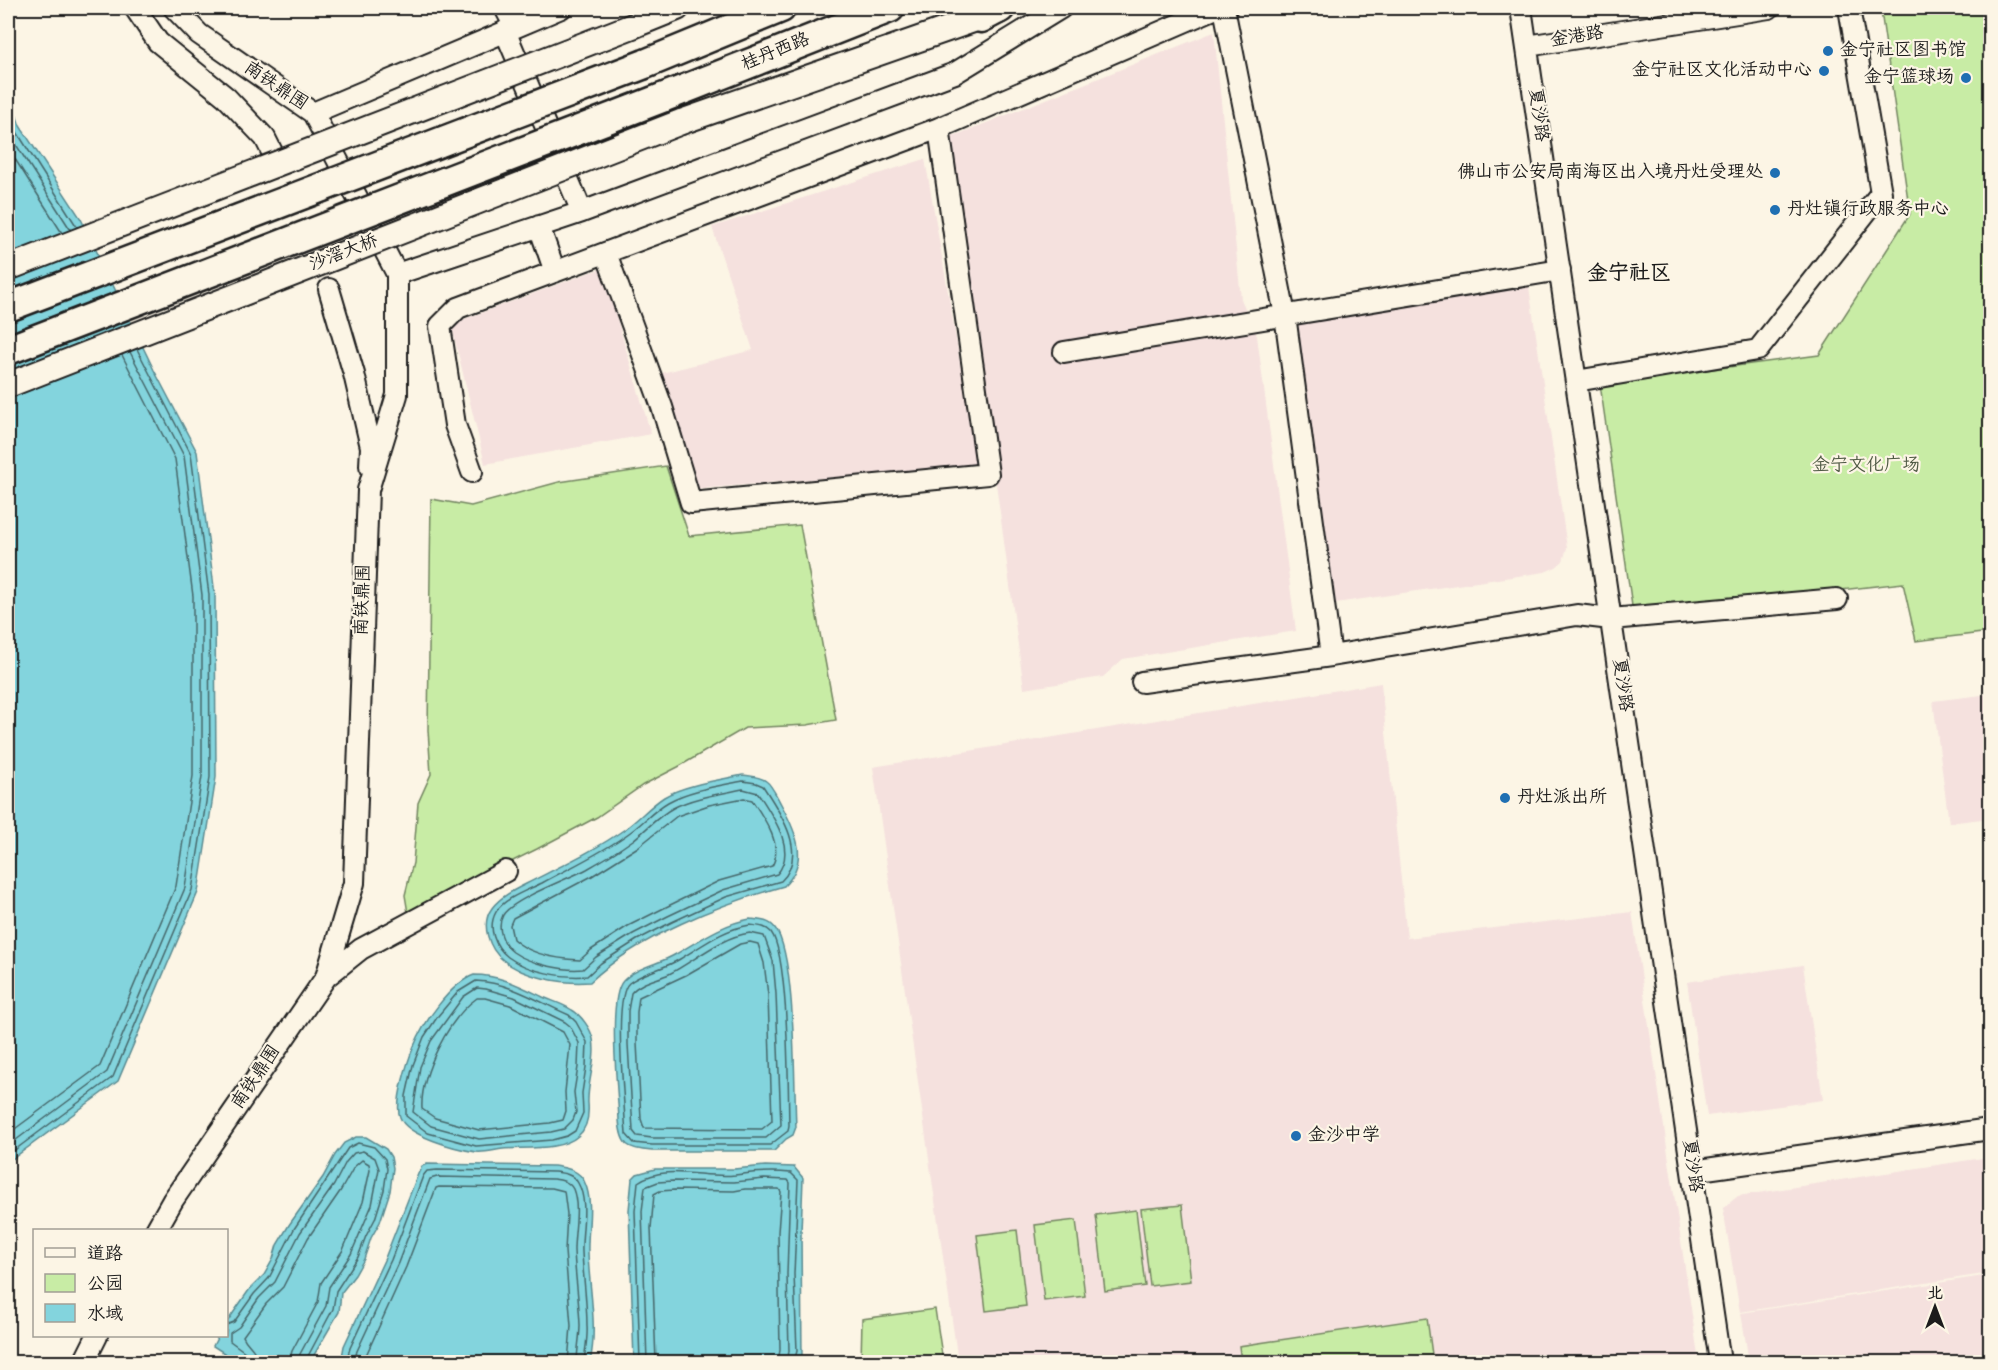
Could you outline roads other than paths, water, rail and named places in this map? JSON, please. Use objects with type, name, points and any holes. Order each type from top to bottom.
[{"type":"highway","points":[[8,307],[645,64],[781,8]]},
{"type":"highway","name":"桂丹西路","points":[[662,98],[890,8]]},
{"type":"highway","name":"沙滘大桥","points":[[8,351],[662,98]]},
{"type":"main road","points":[[8,268],[677,8]]},
{"type":"main road","name":"沙滘大桥","points":[[8,385],[681,122],[1009,8]]},
{"type":"street","points":[[135,8],[158,42],[226,97],[265,138],[273,154]]},
{"type":"street","name":"南铁鼎围","points":[[157,1229],[173,1200],[326,977],[354,883],[368,490],[398,395],[397,274],[313,112],[199,34],[174,8]]},
{"type":"street","points":[[506,8],[510,29],[582,212]]},
{"type":"street","points":[[313,112],[561,8]]},
{"type":"street","points":[[397,274],[582,212],[955,73],[1061,8]]},
{"type":"street","points":[[472,472],[455,424],[440,326],[458,308],[939,128],[1216,8]]},
{"type":"street","points":[[1224,8],[1286,315],[1331,656]]},
{"type":"street","name":"夏沙路","points":[[1521,8],[1720,1362]]},
{"type":"street","name":"金港路","points":[[1527,46],[1769,8]]},
{"type":"street","points":[[1576,381],[1758,350],[1881,193],[1850,8]]},
{"type":"street","points":[[606,253],[662,407],[690,503],[988,474],[939,128]]},
{"type":"street","points":[[539,226],[555,272]]},
{"type":"street","points":[[1064,352],[1560,270]]},
{"type":"street","points":[[329,289],[354,374],[371,447],[368,490]]},
{"type":"street","points":[[1142,682],[1331,656],[1577,615],[1611,619],[1837,599]]},
{"type":"street","points":[[326,977],[361,949],[506,871]]},
{"type":"street","points":[[1692,1171],[1990,1129]]},
{"type":"street","points":[[84,1362],[96,1337]]},
{"type":"water","points":[[8,91],[20,126],[81,219],[154,370],[197,452],[215,595],[216,777],[198,892],[118,1081],[8,1162]]},
{"type":"water","points":[[743,775],[758,777],[768,783],[791,825],[798,846],[797,867],[784,886],[708,912],[656,936],[610,965],[590,982],[556,981],[533,975],[512,966],[498,955],[490,943],[487,921],[492,908],[503,897],[613,837],[664,797],[702,783]]},
{"type":"water","points":[[750,919],[773,925],[782,942],[787,965],[793,1023],[796,1127],[793,1135],[774,1151],[652,1151],[627,1145],[621,1136],[620,1129],[614,1025],[618,991],[623,981],[635,972],[670,957],[721,929]]},
{"type":"water","points":[[474,975],[510,982],[561,1004],[575,1012],[588,1027],[594,1047],[588,1095],[588,1117],[584,1129],[571,1141],[553,1146],[476,1152],[445,1145],[422,1136],[404,1124],[400,1117],[399,1102],[411,1052],[418,1036],[447,995]]},
{"type":"water","points":[[356,1137],[366,1137],[386,1149],[391,1157],[393,1168],[390,1191],[380,1222],[371,1238],[364,1259],[341,1293],[339,1312],[310,1362],[238,1362],[213,1346],[218,1337],[228,1337],[228,1321],[249,1290],[264,1275],[289,1225],[344,1143]]},
{"type":"water","points":[[427,1164],[554,1166],[572,1170],[580,1175],[588,1191],[590,1208],[588,1252],[593,1335],[590,1362],[341,1362],[344,1346],[385,1258],[418,1174],[422,1166]]},
{"type":"water","points":[[765,1166],[794,1167],[803,1178],[802,1359],[799,1362],[634,1362],[629,1210],[632,1179],[637,1174],[655,1169],[734,1169]]},
{"type":"place","name":"金宁社区图书馆","points":[[1828,51]]},
{"type":"place","name":"金宁社区文化活动中心","points":[[1824,71]]},
{"type":"place","name":"金宁篮球场","points":[[1966,78]]},
{"type":"place","name":"佛山市公安局南海区出入境丹灶受理处","points":[[1775,173]]},
{"type":"place","name":"丹灶镇行政服务中心","points":[[1775,210]]},
{"type":"place","name":"丹灶派出所","points":[[1505,798]]},
{"type":"place","name":"金沙中学","points":[[1296,1136]]},
{"type":"district","name":"金宁社区","points":[[1629,275]]},
{"type":"park label","name":"金宁文化广场","points":[[1866,466]]}]
